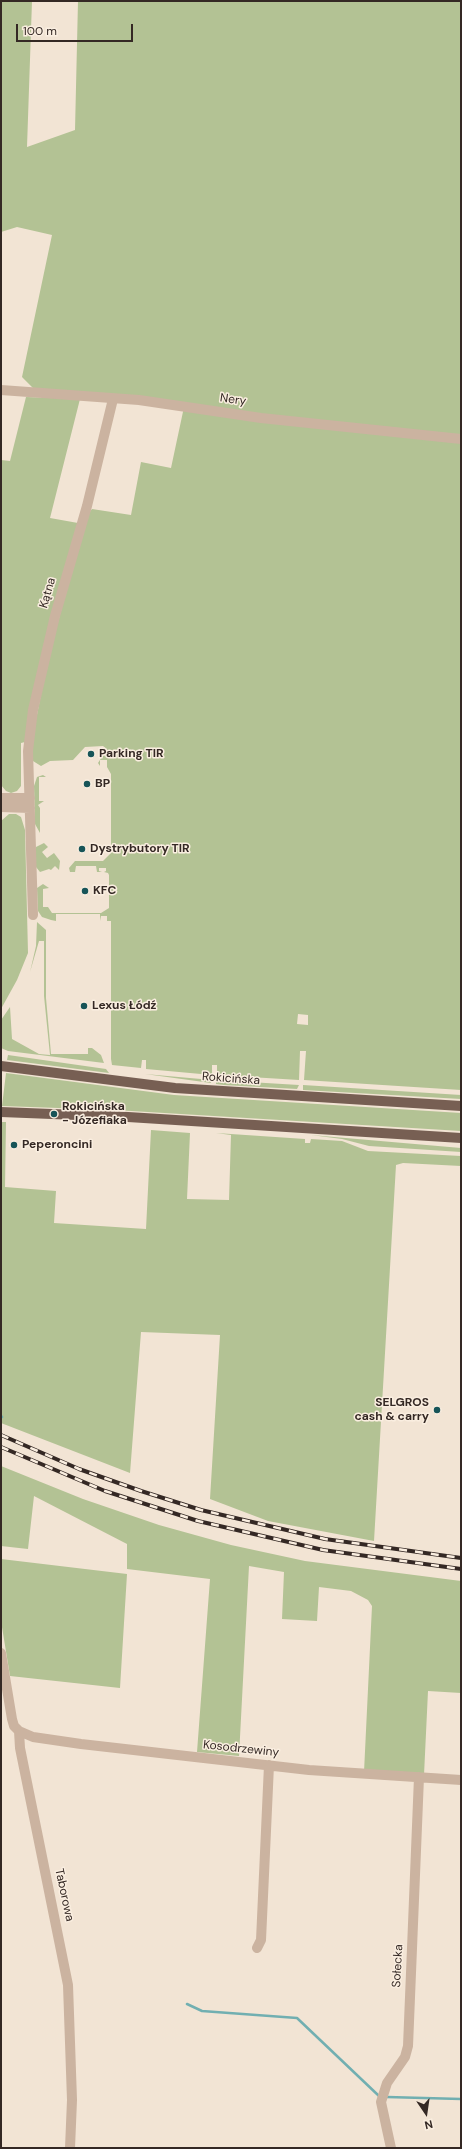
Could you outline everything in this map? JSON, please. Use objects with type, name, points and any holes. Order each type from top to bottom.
[{"type":"main road","name":"Rokicińska","points":[[1,1066],[181,1089],[461,1106]]},
{"type":"main road","points":[[1,1112],[122,1117],[461,1138]]},
{"type":"street","name":"Nery","points":[[1,390],[143,400],[261,418],[392,433],[461,439]]},
{"type":"street","name":"Kątna","points":[[33,915],[28,745],[33,710],[55,616],[87,506],[113,399]]},
{"type":"street","points":[[1,798],[30,803]]},
{"type":"street","points":[[1,808],[30,803]]},
{"type":"street","name":"Taborowa","points":[[1,1653],[12,1719],[14,1726],[19,1731],[20,1748],[69,1992],[68,2023],[72,2100],[70,2148]]},
{"type":"street","name":"Kosodrzewiny","points":[[19,1731],[33,1737],[75,1743],[309,1770],[461,1780]]},
{"type":"street","points":[[257,1948],[261,1940],[270,1765]]},
{"type":"street","name":"Sołecka","points":[[391,2148],[381,2102],[387,2082],[405,2057],[408,2046],[419,1777]]},
{"type":"green space","points":[[1,1],[32,1],[27,147],[75,130],[78,1],[461,1],[461,437],[34,389],[22,377],[52,235],[17,227],[1,232]]},
{"type":"green space","points":[[26,397],[80,399],[50,518],[78,523],[25,742],[21,743],[21,786],[17,791],[11,793],[6,791],[1,785],[1,460],[10,461]]},
{"type":"green space","points":[[184,407],[461,440],[461,1090],[304,1080],[306,1051],[300,1051],[299,1080],[217,1075],[217,1065],[212,1065],[212,1075],[146,1069],[146,1060],[142,1060],[141,1068],[112,1065],[111,921],[107,921],[107,916],[101,916],[100,921],[100,914],[56,914],[56,921],[42,917],[38,911],[37,888],[43,884],[49,888],[43,889],[43,907],[48,907],[52,913],[101,913],[109,908],[109,875],[108,873],[104,872],[106,871],[106,868],[99,868],[99,871],[102,872],[97,872],[96,866],[76,866],[75,872],[70,872],[69,868],[75,861],[103,861],[111,853],[111,774],[107,767],[107,760],[100,760],[100,766],[98,763],[107,749],[103,746],[85,747],[73,760],[50,761],[41,766],[33,761],[32,740],[49,654],[88,514],[92,509],[131,515],[141,462],[171,468]],"holes":[[[298,1014],[308,1015],[308,1025],[297,1024]]]},
{"type":"green space","points":[[43,775],[46,777],[39,777],[39,801],[44,801],[38,805],[40,808],[40,833],[35,824],[34,786],[37,777]]},
{"type":"green space","points":[[9,814],[16,814],[21,817],[25,830],[28,953],[17,980],[1,1009],[1,821]]},
{"type":"green space","points":[[44,843],[48,847],[42,852],[47,858],[54,853],[60,861],[59,870],[55,866],[51,870],[49,869],[40,872],[36,867],[36,847]]},
{"type":"green space","points":[[37,922],[46,930],[46,998],[51,1054],[88,1054],[88,1048],[92,1048],[101,1055],[104,1063],[8,1051],[1,1048],[1,1020],[10,1007],[12,1039],[39,1054],[50,1055],[44,996],[44,941],[39,941],[30,972],[36,946]]},
{"type":"green space","points":[[8,1055],[106,1069],[109,1073],[7,1060]]},
{"type":"green space","points":[[6,1073],[174,1095],[461,1113],[461,1131],[115,1110],[2,1106]]},
{"type":"green space","points":[[145,1074],[212,1080],[211,1083]]},
{"type":"green space","points":[[216,1080],[299,1085],[297,1089],[224,1085],[216,1084]]},
{"type":"green space","points":[[303,1085],[461,1095],[461,1099],[303,1090]]},
{"type":"green space","points":[[1,1122],[6,1122],[5,1187],[56,1191],[54,1223],[146,1229],[151,1130],[190,1133],[187,1199],[229,1200],[231,1135],[216,1133],[305,1139],[305,1143],[310,1143],[311,1139],[342,1141],[368,1151],[461,1156],[461,1166],[403,1163],[396,1165],[374,1541],[268,1521],[210,1499],[220,1335],[141,1332],[130,1473],[1,1423]]},
{"type":"green space","points":[[311,1135],[461,1148],[461,1152],[369,1146],[342,1139]]},
{"type":"green space","points":[[1,1466],[83,1499],[159,1525],[231,1545],[305,1561],[461,1581],[461,1693],[428,1691],[424,1775],[364,1772],[372,1606],[368,1600],[351,1591],[319,1587],[317,1621],[282,1619],[284,1572],[249,1566],[239,1756],[197,1752],[210,1579],[127,1569],[127,1544],[34,1496],[28,1549],[1,1546]]},
{"type":"green space","points":[[1,1559],[127,1574],[120,1688],[10,1676],[1,1621]]},
{"type":"waterway","points":[[187,2004],[202,2011],[297,2018],[379,2096]]},
{"type":"waterway","points":[[387,2097],[461,2099]]},
{"type":"railway","points":[[1,1435],[79,1469],[201,1510],[325,1539],[461,1558]]},
{"type":"railway","points":[[1,1447],[105,1491],[198,1521],[323,1550],[461,1569]]},
{"type":"place","name":"Parking TIR","points":[[91,754]]},
{"type":"place","name":"BP","points":[[87,784]]},
{"type":"place","name":"Dystrybutory TIR","points":[[82,849]]},
{"type":"place","name":"KFC","points":[[85,891]]},
{"type":"place","name":"Lexus Łódź","points":[[84,1006]]},
{"type":"place","name":"Rokicińska - Józefiaka","points":[[54,1114]]},
{"type":"place","name":"Peperoncini","points":[[14,1145]]},
{"type":"place","name":"SELGROS cash & carry","points":[[437,1410]]}]
